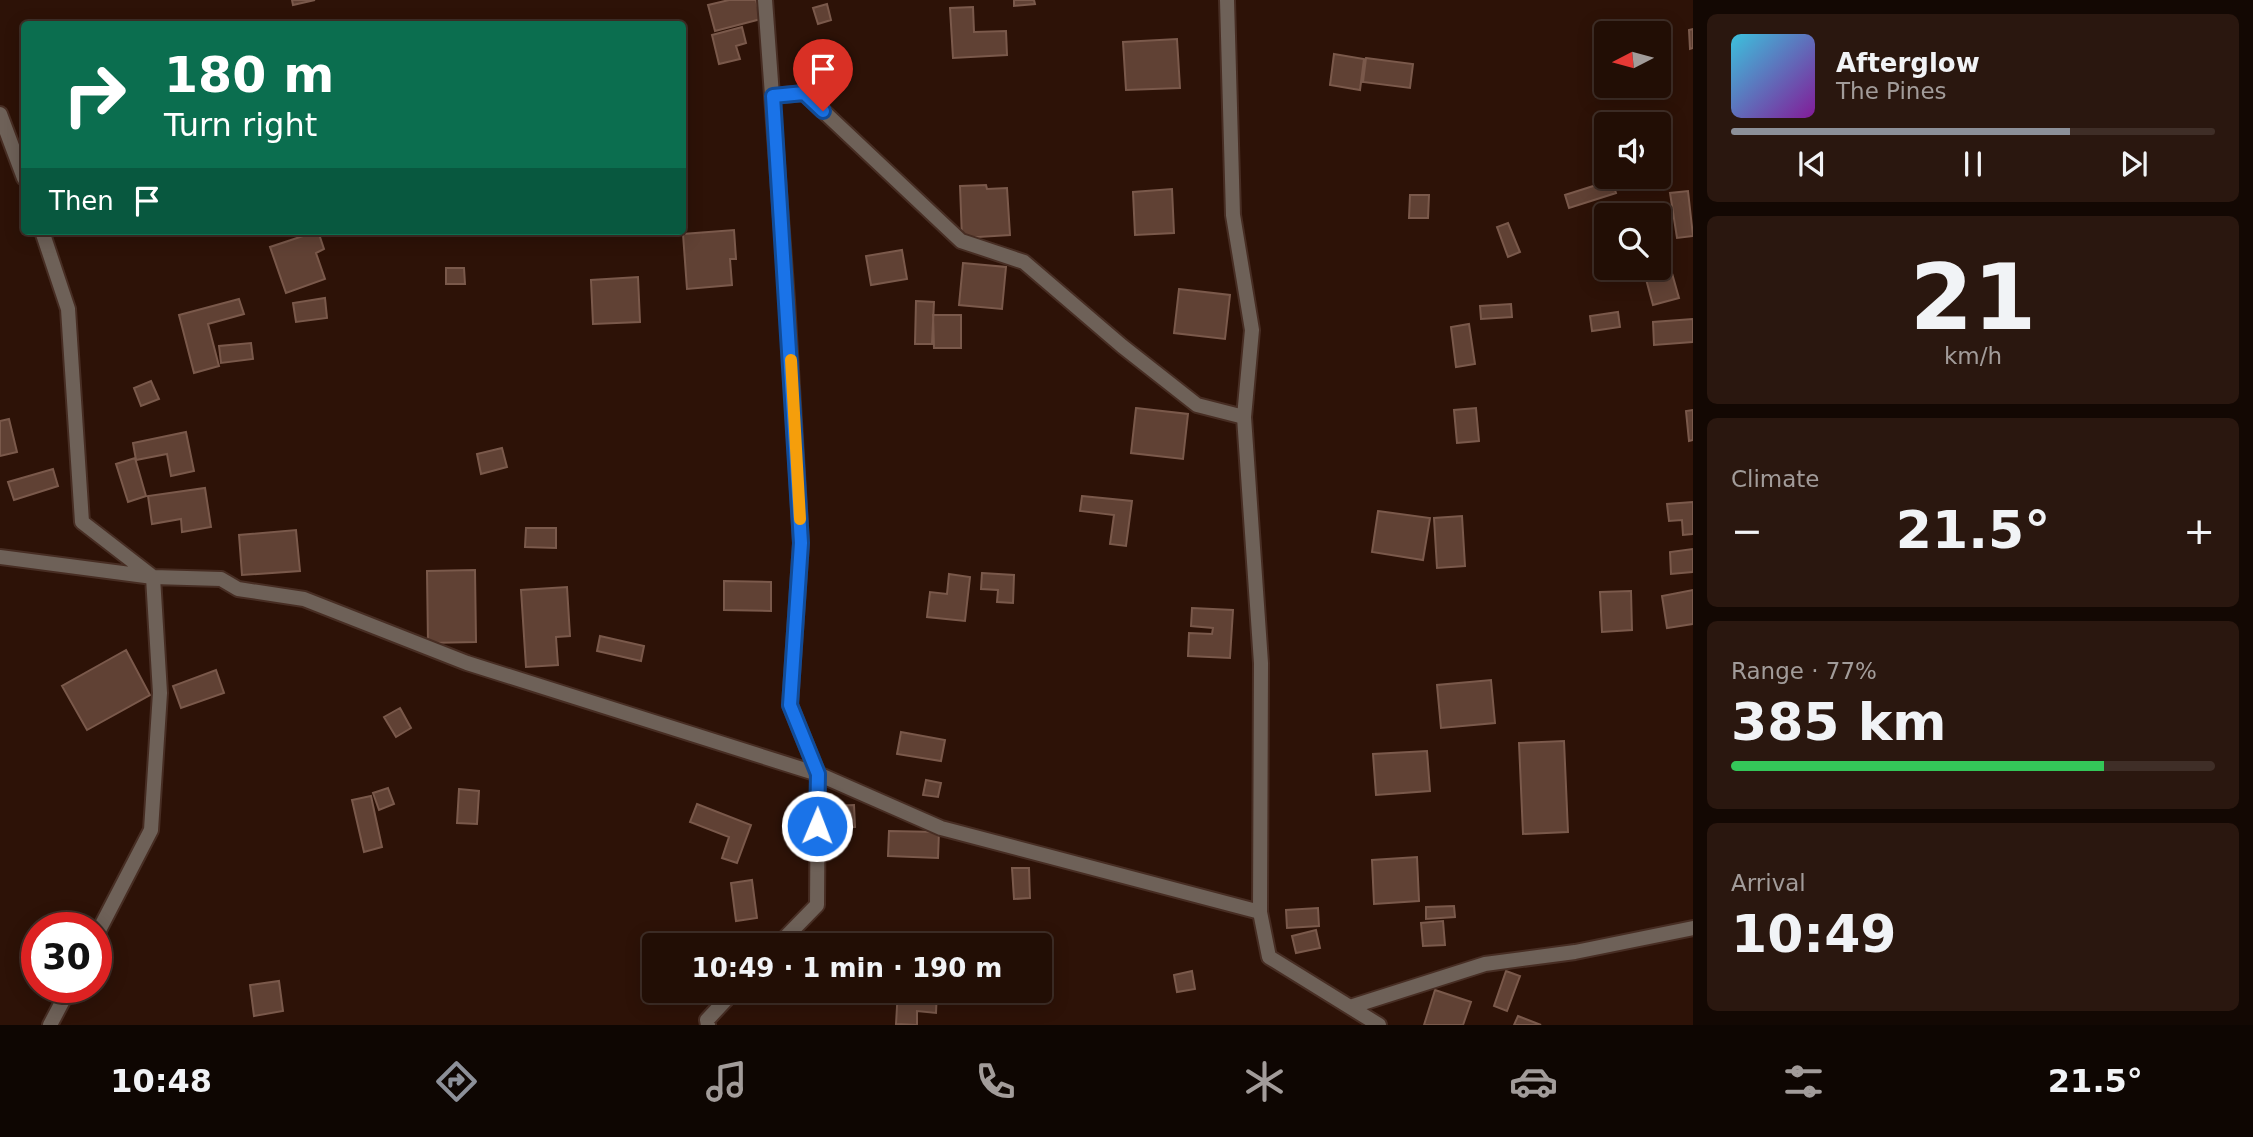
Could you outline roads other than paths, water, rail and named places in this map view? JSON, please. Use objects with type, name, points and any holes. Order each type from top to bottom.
[{"type":"street","points":[[765,0],[801,543],[790,705],[818,774],[817,905],[790,933]]},
{"type":"street","points":[[1227,0],[1233,215],[1252,330],[1244,417],[1261,663],[1260,912],[1269,957],[1379,1025]]},
{"type":"street","points":[[773,96],[804,93],[961,241],[1024,262],[1122,346],[1197,405],[1244,417]]},
{"type":"street","points":[[0,114],[21,170]]},
{"type":"street","points":[[43,235],[68,309],[82,522],[153,577],[160,693],[151,830],[108,912]]},
{"type":"street","points":[[0,557],[153,577],[221,579],[238,589],[304,599],[467,663],[818,774],[941,828],[1260,912]]},
{"type":"street","points":[[1350,1007],[1485,964],[1575,952],[1693,929]]},
{"type":"street","points":[[50,1025],[62,1003]]},
{"type":"street","points":[[708,1025],[707,1020],[723,1003]]}]
